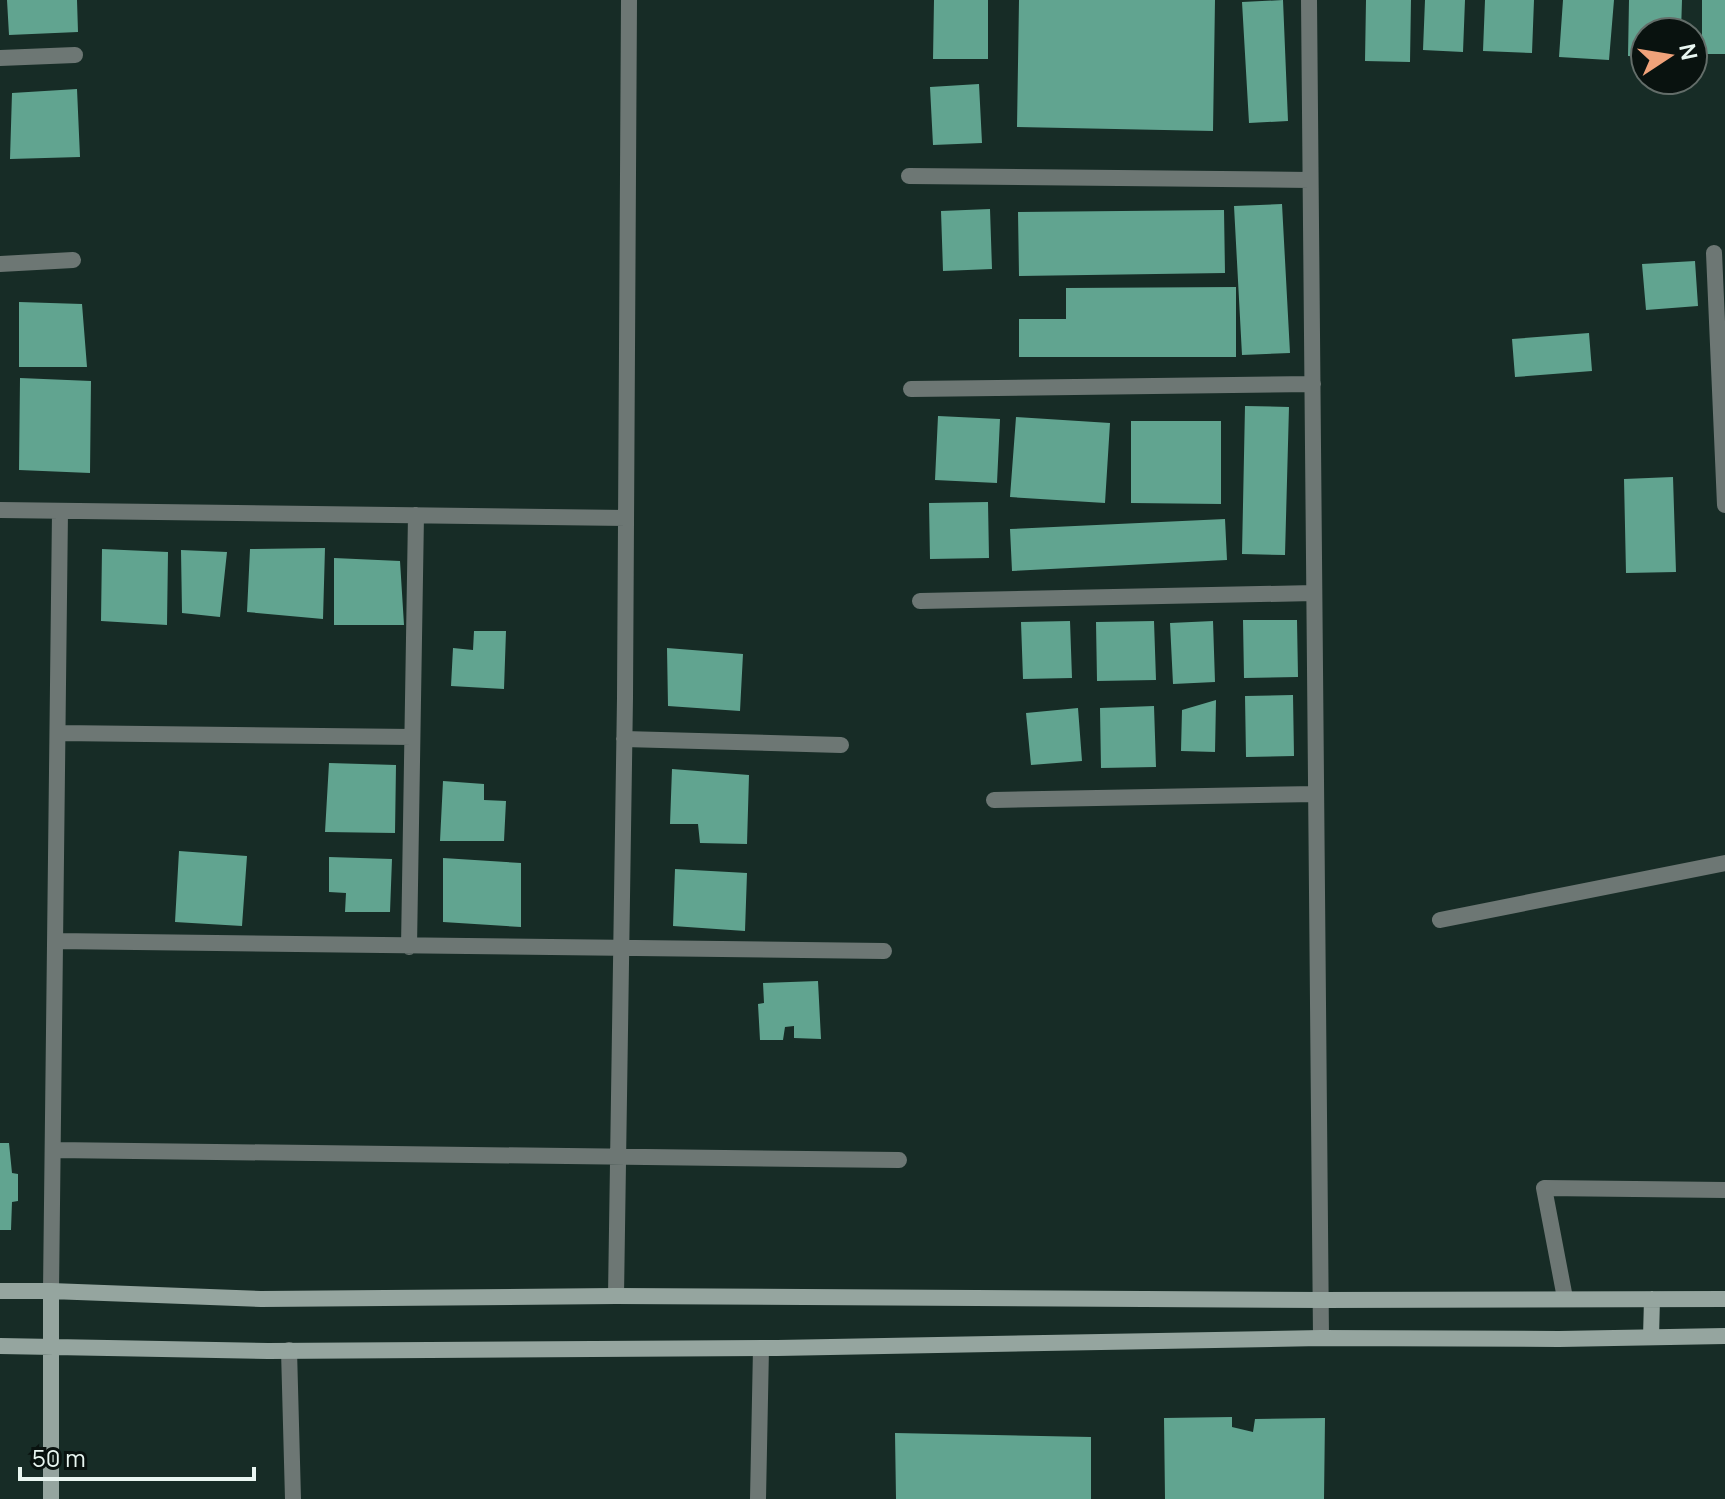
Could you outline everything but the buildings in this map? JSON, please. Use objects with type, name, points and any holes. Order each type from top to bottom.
[{"type":"street","points":[[616,1296],[624,739],[629,0]]},
{"type":"street","points":[[1309,0],[1321,1338]]},
{"type":"street","points":[[0,58],[75,55]]},
{"type":"street","points":[[909,176],[1310,180]]},
{"type":"street","points":[[1714,253],[1725,505]]},
{"type":"street","points":[[0,264],[73,260]]},
{"type":"street","points":[[911,389],[1313,384]]},
{"type":"street","points":[[0,510],[626,518]]},
{"type":"street","points":[[51,1499],[60,511]]},
{"type":"street","points":[[409,947],[416,515]]},
{"type":"street","points":[[920,601],[1314,593]]},
{"type":"street","points":[[58,733],[412,737]]},
{"type":"street","points":[[624,739],[841,745]]},
{"type":"street","points":[[994,800],[1316,794]]},
{"type":"street","points":[[1440,920],[1725,863]]},
{"type":"street","points":[[56,941],[884,951]]},
{"type":"street","points":[[54,1150],[899,1160]]},
{"type":"street","points":[[1565,1298],[1544,1188],[1725,1190]]},
{"type":"street","points":[[0,1291],[261,1299],[616,1296],[1725,1299]]},
{"type":"street","points":[[1651,1337],[1652,1299]]},
{"type":"street","points":[[0,1346],[289,1350],[761,1348],[1321,1338],[1725,1336]]},
{"type":"street","points":[[758,1499],[761,1348]]},
{"type":"street","points":[[289,1350],[293,1499]]}]
